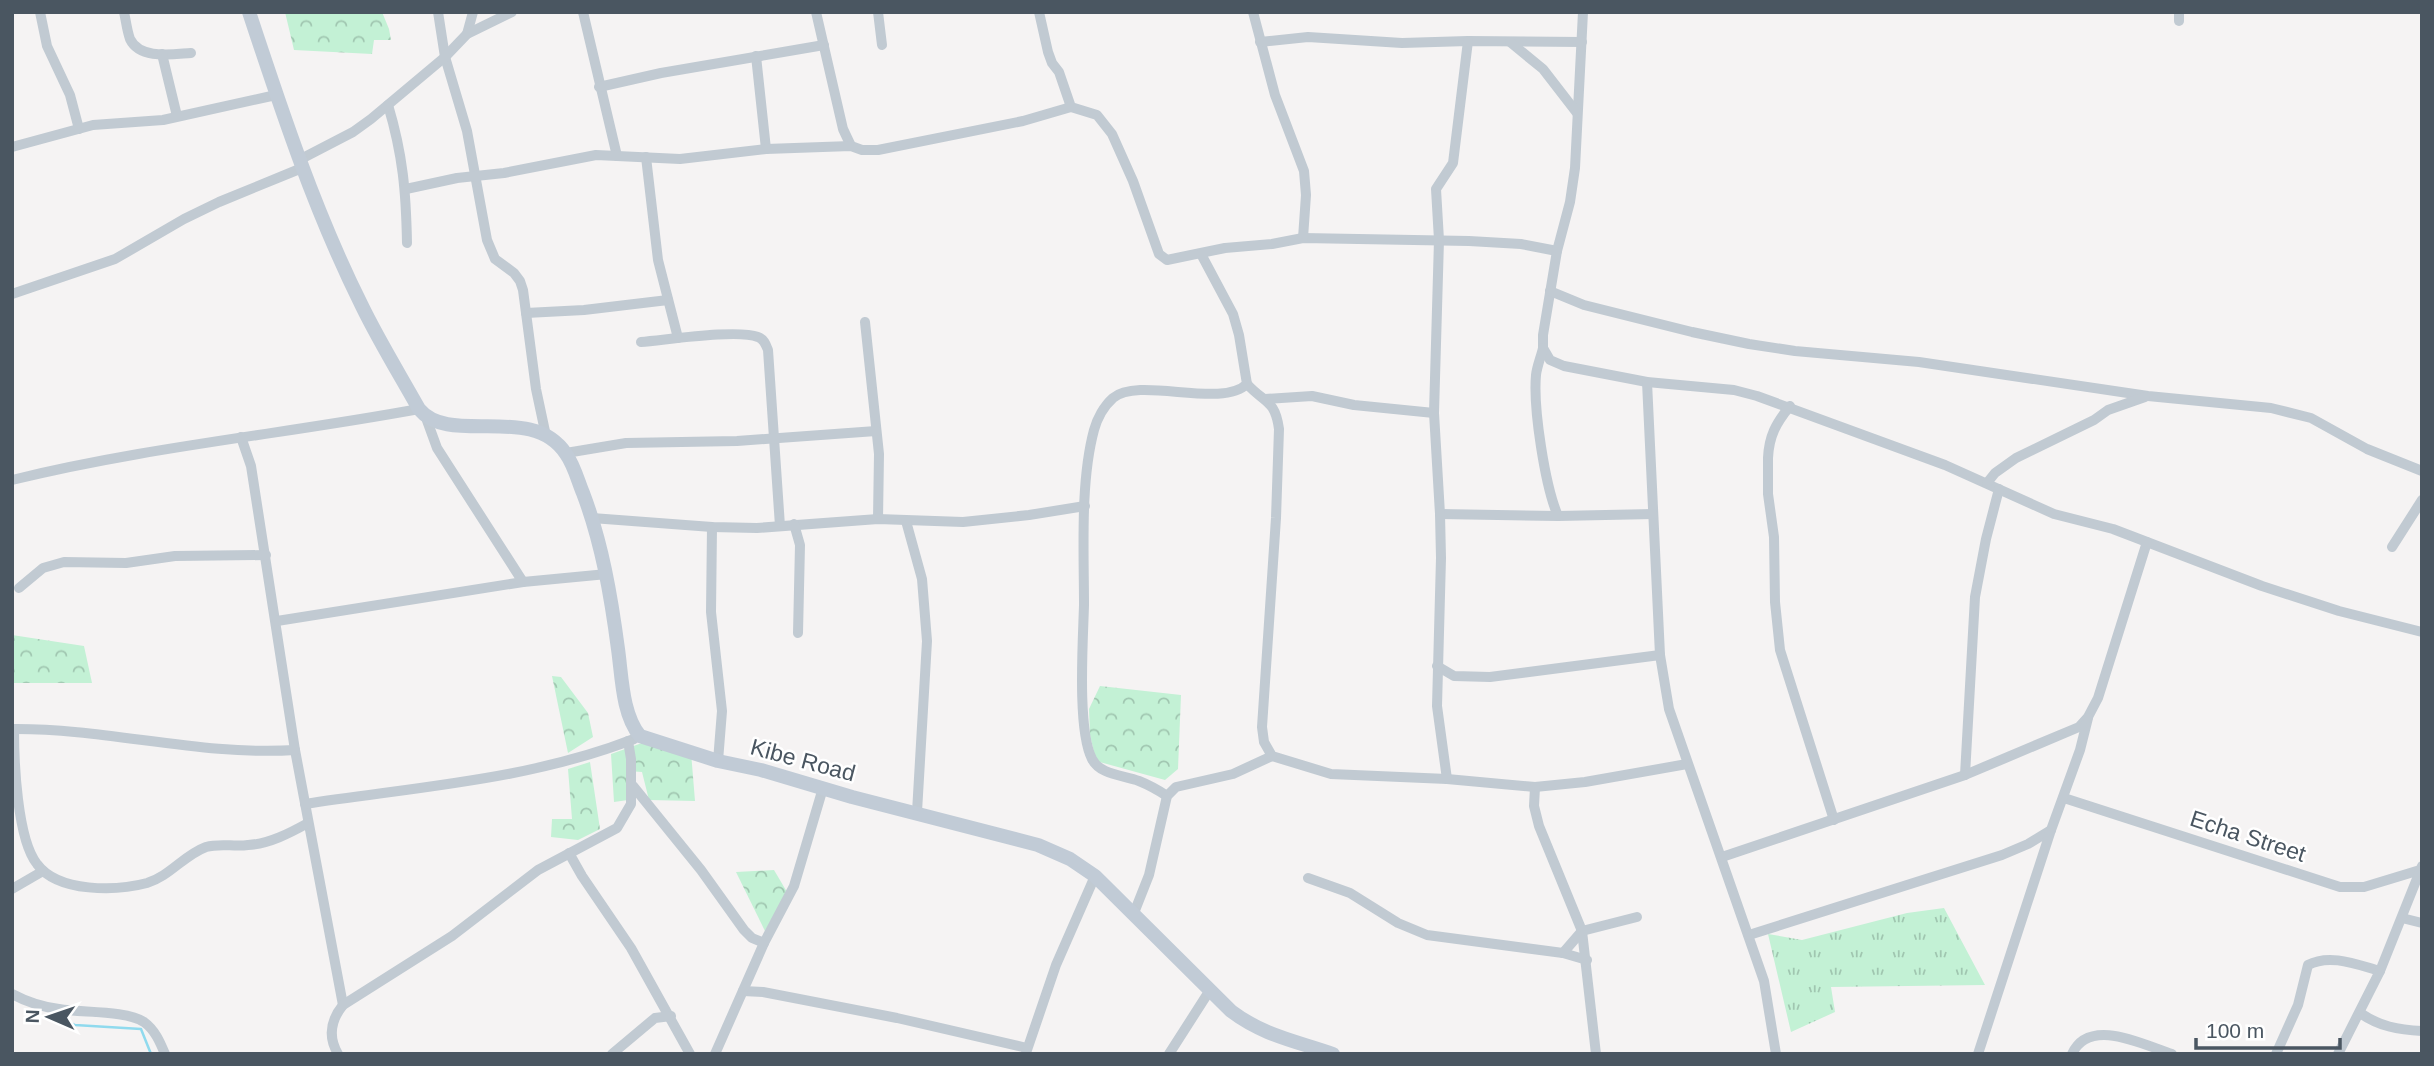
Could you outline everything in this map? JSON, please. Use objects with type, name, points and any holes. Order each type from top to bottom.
[{"type":"street","points":[[40,12],[47,46],[70,95],[79,128]]},
{"type":"street","points":[[124,12],[130,38],[136,48],[149,53],[191,53]]},
{"type":"street","points":[[249,12],[300,164],[362,307],[422,412],[437,448],[523,582]]},
{"type":"street","points":[[439,12],[445,57],[467,131],[491,254],[520,281],[546,436]]},
{"type":"street","points":[[467,34],[473,12]]},
{"type":"street","points":[[13,292],[92,269],[115,259],[174,225],[300,164],[353,132],[388,105],[445,57],[467,34],[512,12]]},
{"type":"street","points":[[583,12],[617,156]]},
{"type":"street","points":[[816,12],[843,129],[851,146]]},
{"type":"street","points":[[878,12],[882,45]]},
{"type":"street","points":[[1039,12],[1048,52],[1059,72],[1071,107]]},
{"type":"street","points":[[1253,12],[1275,95],[1304,172],[1306,195],[1303,238]]},
{"type":"street","points":[[1559,516],[1549,488],[1535,393],[1536,372],[1543,348],[1542,335],[1575,168],[1583,12]]},
{"type":"street","points":[[1260,42],[1308,37],[1402,43],[1581,43]]},
{"type":"street","points":[[1447,779],[1438,721],[1440,514],[1434,413],[1439,240],[1436,189],[1453,163],[1468,41]]},
{"type":"street","points":[[1510,42],[1543,69],[1577,113]]},
{"type":"street","points":[[599,87],[622,80],[824,45]]},
{"type":"street","points":[[162,54],[177,116]]},
{"type":"street","points":[[756,56],[766,149]]},
{"type":"street","points":[[12,147],[93,125],[152,121],[276,95]]},
{"type":"street","points":[[388,105],[402,154],[407,243]]},
{"type":"street","points":[[406,189],[596,155],[697,158],[766,149],[851,146],[862,150],[878,150],[1023,121],[1071,107],[1097,114],[1112,134],[1133,181],[1159,254],[1167,260],[1225,248],[1303,238],[1521,244],[1557,251]]},
{"type":"street","points":[[646,157],[658,260],[678,338]]},
{"type":"street","points":[[1201,254],[1233,314],[1240,335],[1247,384],[1273,406],[1279,429],[1262,727],[1264,742],[1272,756]]},
{"type":"street","points":[[1550,291],[1584,305],[1720,339],[1795,351],[1919,362],[2148,396],[2295,413],[2311,418],[2367,449],[2422,471]]},
{"type":"street","points":[[526,313],[584,310],[668,300]]},
{"type":"street","points":[[865,322],[876,431],[878,519]]},
{"type":"street","points":[[641,342],[747,336],[758,337],[765,342],[768,350],[780,526]]},
{"type":"street","points":[[1543,348],[1550,360],[1564,366],[1647,382],[1734,390],[1790,406],[1945,465],[2053,514],[2113,529],[2262,586],[2339,611],[2422,632]]},
{"type":"street","points":[[1647,382],[1660,655],[1669,709],[1764,981],[1776,1054]]},
{"type":"street","points":[[1167,796],[1136,779],[1104,771],[1094,763],[1088,752],[1083,702],[1085,506],[1094,428],[1105,406],[1116,396],[1133,392],[1225,393],[1241,390],[1247,384]]},
{"type":"street","points":[[1265,399],[1312,396],[1354,405],[1434,413]]},
{"type":"street","points":[[1987,483],[2006,464],[2035,448],[2094,420],[2115,406],[2148,396]]},
{"type":"street","points":[[1790,406],[1773,428],[1768,458],[1777,626],[1788,679],[1834,820]]},
{"type":"street","points":[[12,480],[102,460],[422,412],[457,425],[525,428],[546,436],[566,453],[593,518],[607,574],[624,692],[634,729],[631,804],[617,828],[538,870],[452,936],[343,1005],[331,1028],[333,1045],[338,1054]]},
{"type":"street","points":[[566,453],[626,443],[737,441],[876,431]]},
{"type":"street","points":[[242,438],[250,457],[295,750],[343,1005]]},
{"type":"street","points":[[1965,775],[1975,597],[1999,489]]},
{"type":"street","points":[[2392,547],[2422,500]]},
{"type":"street","points":[[593,518],[757,528],[878,519],[983,520],[1085,506]]},
{"type":"street","points":[[1440,514],[1653,514]]},
{"type":"street","points":[[906,521],[922,579],[926,631],[917,812]]},
{"type":"street","points":[[798,633],[800,545],[806,523]]},
{"type":"street","points":[[794,524],[800,545]]},
{"type":"street","points":[[712,527],[711,612],[722,711],[718,761]]},
{"type":"street","points":[[1978,1054],[2080,750],[2088,718],[2098,698],[2147,542]]},
{"type":"street","points":[[19,588],[43,568],[64,562],[126,563],[175,556],[266,555]]},
{"type":"street","points":[[276,621],[523,582],[607,574]]},
{"type":"street","points":[[1437,666],[1454,676],[1489,677],[1660,655]]},
{"type":"street","points":[[1722,857],[1965,775],[2069,732],[2088,718]]},
{"type":"street","points":[[295,750],[234,750],[93,733],[13,729],[16,811],[33,857],[43,871],[89,888],[118,889],[162,877],[206,847],[257,844],[308,823]]},
{"type":"street","points":[[305,804],[506,775],[569,760],[634,739]]},
{"type":"street","name":"Kibe Road","points":[[634,739],[761,770],[1038,845],[1070,859],[1095,876],[1247,1023],[1308,1050],[1333,1054]]},
{"type":"street","points":[[1134,913],[1149,875],[1167,796],[1176,787],[1233,774],[1272,756],[1331,774],[1535,786],[1597,780],[1687,764]]},
{"type":"street","points":[[1520,785],[1534,806],[1543,837],[1582,931],[1596,1054]]},
{"type":"street","points":[[633,786],[701,870],[744,930],[752,938],[764,943]]},
{"type":"street","points":[[1534,806],[1535,786]]},
{"type":"street","points":[[715,1054],[764,943],[794,886],[823,788]]},
{"type":"street","name":"Echa Street","points":[[2064,797],[2340,887],[2364,887],[2421,868]]},
{"type":"street","points":[[1749,935],[2001,855],[2028,844],[2051,830]]},
{"type":"street","points":[[569,853],[631,948],[690,1054]]},
{"type":"street","points":[[2338,1054],[2380,971],[2421,868]]},
{"type":"street","points":[[12,888],[43,871]]},
{"type":"street","points":[[743,991],[763,992],[911,1021],[1026,1051],[1056,965],[1095,876]]},
{"type":"street","points":[[1308,878],[1350,893],[1398,923],[1427,934],[1563,953],[1587,960]]},
{"type":"street","points":[[1563,953],[1582,931],[1637,917]]},
{"type":"street","points":[[2402,918],[2422,923]]},
{"type":"street","points":[[2276,1054],[2298,1005],[2308,965],[2324,960],[2340,961],[2380,971]]},
{"type":"street","points":[[752,969],[763,992]]},
{"type":"street","points":[[1170,1054],[1210,990]]},
{"type":"street","points":[[12,994],[34,1004],[57,1009],[127,1016],[143,1022],[157,1036],[165,1054]]},
{"type":"street","points":[[2360,1013],[2373,1022],[2392,1028],[2422,1031]]},
{"type":"street","points":[[612,1054],[655,1018],[671,1016]]},
{"type":"street","points":[[2072,1054],[2081,1040],[2090,1036],[2109,1035],[2172,1054]]},
{"type":"green space","points":[[285,12],[382,12],[391,40],[374,40],[372,54],[294,50]]},
{"type":"green space","points":[[12,635],[84,646],[92,683],[12,683]]},
{"type":"green space","points":[[552,676],[561,677],[588,713],[593,737],[568,753]]},
{"type":"green space","points":[[1100,686],[1181,695],[1178,769],[1165,780],[1096,761],[1090,735],[1089,709]]},
{"type":"green space","points":[[642,743],[691,752],[695,801],[649,800],[642,772],[627,771],[628,800],[614,802],[611,754]]},
{"type":"green space","points":[[590,762],[600,829],[578,840],[551,837],[552,819],[572,819],[568,769]]},
{"type":"green space","points":[[774,870],[787,892],[765,931],[736,872]]},
{"type":"green space","points":[[1944,908],[1985,985],[1831,987],[1835,1012],[1791,1032],[1768,934],[1802,940],[1907,913]]},
{"type":"waterway","points":[[52,1013],[75,1025],[141,1029],[151,1054]]}]
